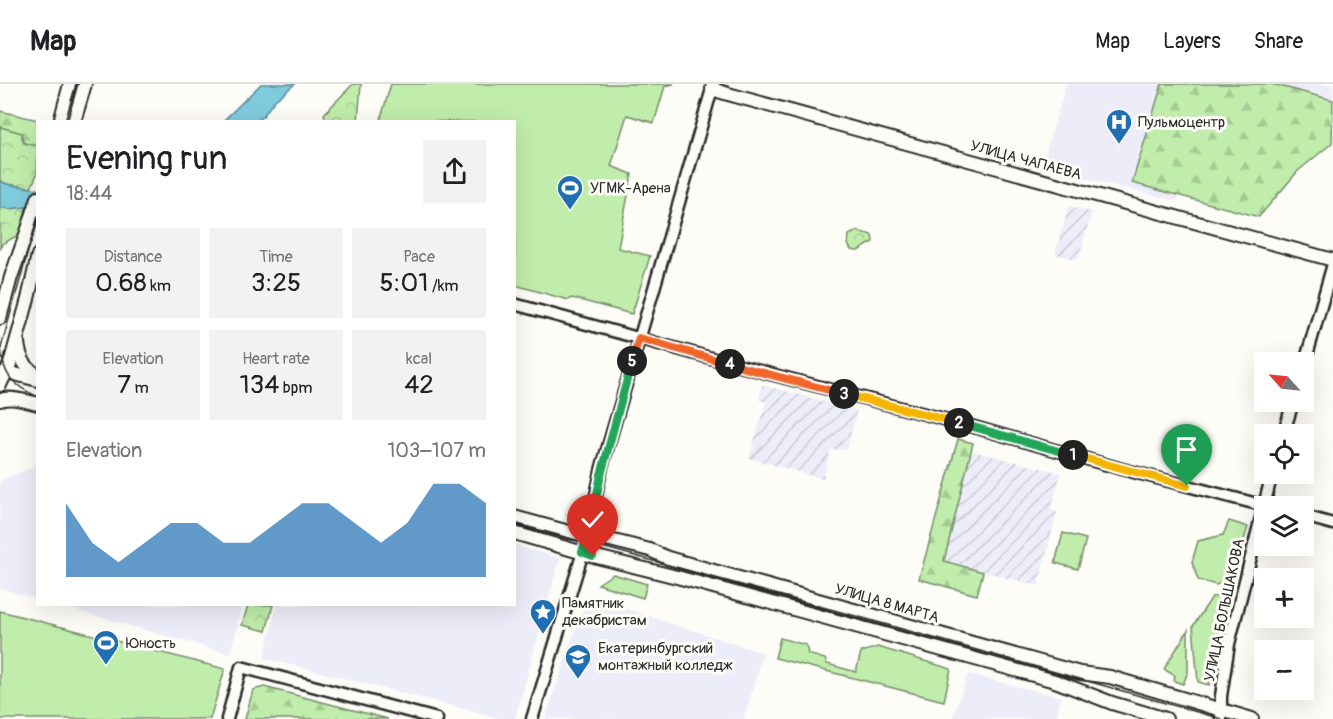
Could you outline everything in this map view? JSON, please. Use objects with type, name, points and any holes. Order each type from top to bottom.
[{"type":"main road","points":[[61,120],[70,84]]},
{"type":"main road","points":[[75,120],[85,84]]},
{"type":"main road","name":"УЛИЦА ЧАПАЕВА","points":[[712,86],[1333,260]]},
{"type":"main road","points":[[1,314],[36,204]]},
{"type":"main road","points":[[36,263],[18,344],[25,365],[36,374]]},
{"type":"main road","points":[[0,385],[23,317]]},
{"type":"main road","points":[[4,373],[36,380]]},
{"type":"main road","points":[[0,400],[5,398],[36,404]]},
{"type":"main road","points":[[0,406],[3,403],[20,400]]},
{"type":"main road","name":"УЛИЦА 8 МАРТА","points":[[516,518],[650,550],[668,558],[1080,673],[1110,677],[1220,714],[1252,719]]},
{"type":"main road","name":"УЛИЦА 8 МАРТА","points":[[516,534],[1055,681],[1112,703],[1166,719]]},
{"type":"street","points":[[532,719],[588,535],[603,467],[712,86]]},
{"type":"street","points":[[1308,352],[1333,264]]},
{"type":"street","points":[[516,305],[1254,503]]},
{"type":"street","points":[[1314,519],[1333,524]]},
{"type":"street","name":"УЛИЦА БОЛЬШАКОВА","points":[[1220,714],[1229,644],[1254,551]]},
{"type":"street","points":[[227,719],[241,667],[437,719]]},
{"type":"shaded area","name":"Пульмоцентр","points":[[1066,84],[1203,84],[1177,201],[1042,166]]},
{"type":"shaded area","points":[[1272,84],[1333,84],[1333,100]]},
{"type":"shaded area","points":[[1069,206],[1092,212],[1078,260],[1055,254]]},
{"type":"shaded area","points":[[762,385],[857,410],[847,449],[831,449],[823,479],[749,458],[766,402],[759,400]]},
{"type":"shaded area","points":[[972,451],[1061,473],[1051,510],[1057,512],[1038,586],[944,561]]},
{"type":"shaded area","points":[[36,465],[36,599],[0,588],[0,481]]},
{"type":"shaded area","points":[[516,545],[560,558],[515,719],[503,719],[264,658],[277,606],[516,606]]},
{"type":"shaded area","points":[[587,596],[763,653],[744,719],[545,719]]},
{"type":"shaded area","points":[[62,606],[243,606],[230,654]]},
{"type":"shaded area","points":[[968,674],[1061,697],[1056,719],[952,719]]},
{"type":"green space","points":[[353,84],[361,84],[358,120],[326,120],[324,114]]},
{"type":"green space","name":"УГМК-Арена","points":[[391,84],[674,84],[665,86],[654,123],[627,115],[611,166],[632,174],[618,248],[650,256],[632,314],[516,285],[516,120],[380,120]]},
{"type":"green space","points":[[1162,84],[1272,84],[1333,100],[1332,143],[1298,171],[1259,217],[1132,183]]},
{"type":"green space","points":[[0,111],[38,120],[36,146],[24,143],[22,133],[0,127]]},
{"type":"green space","points":[[0,127],[22,133],[24,143],[36,146],[36,176],[31,188],[0,181]]},
{"type":"green space","points":[[0,207],[9,209],[26,207],[22,233],[2,244],[0,250]]},
{"type":"green space","points":[[857,231],[872,235],[873,242],[858,251],[851,250],[848,244],[849,235]]},
{"type":"green space","points":[[958,439],[973,443],[944,561],[983,572],[977,595],[919,579]]},
{"type":"green space","points":[[1229,521],[1248,527],[1232,578],[1216,585],[1198,580],[1192,562],[1198,541],[1223,535]]},
{"type":"green space","points":[[1063,533],[1086,539],[1078,569],[1055,563]]},
{"type":"green space","points":[[613,574],[647,584],[643,598],[598,584]]},
{"type":"green space","points":[[1232,595],[1222,617],[1209,685],[1198,682],[1193,626],[1212,597]]},
{"type":"green space","points":[[248,606],[273,606],[266,631],[242,625]]},
{"type":"green space","name":"Юность","points":[[0,611],[225,669],[210,719],[0,719]]},
{"type":"green space","points":[[1188,630],[1188,672],[1183,684],[1174,681],[1175,676],[1164,669]]},
{"type":"green space","points":[[780,638],[806,645],[808,654],[825,659],[827,664],[856,672],[861,652],[878,647],[951,669],[944,701],[775,658]]},
{"type":"green space","points":[[264,687],[388,719],[245,719],[253,690]]},
{"type":"water","points":[[261,84],[295,84],[274,101],[257,120],[224,120]]},
{"type":"water","points":[[0,181],[36,189],[36,210],[26,207],[9,209],[0,207]]},
{"type":"tram line","points":[[66,120],[76,84]]},
{"type":"tram line","points":[[0,351],[36,223]]},
{"type":"tram line","points":[[1,348],[7,373],[21,388],[36,396]]},
{"type":"tram line","points":[[0,393],[5,391],[26,394]]},
{"type":"tram line","points":[[516,524],[1222,719]]},
{"type":"place","name":"Пульмоцентр","points":[[1119,145]]},
{"type":"place","name":"УГМК-Арена","points":[[570,211]]},
{"type":"place","name":"Памятник декабристам","points":[[543,635]]},
{"type":"place","name":"Юность","points":[[106,666]]},
{"type":"place","name":"Екатеринбургский монтажный колледж","points":[[578,680]]},
{"type":"route","points":[[593,556],[582,552],[639,338],[1187,486]]}]
